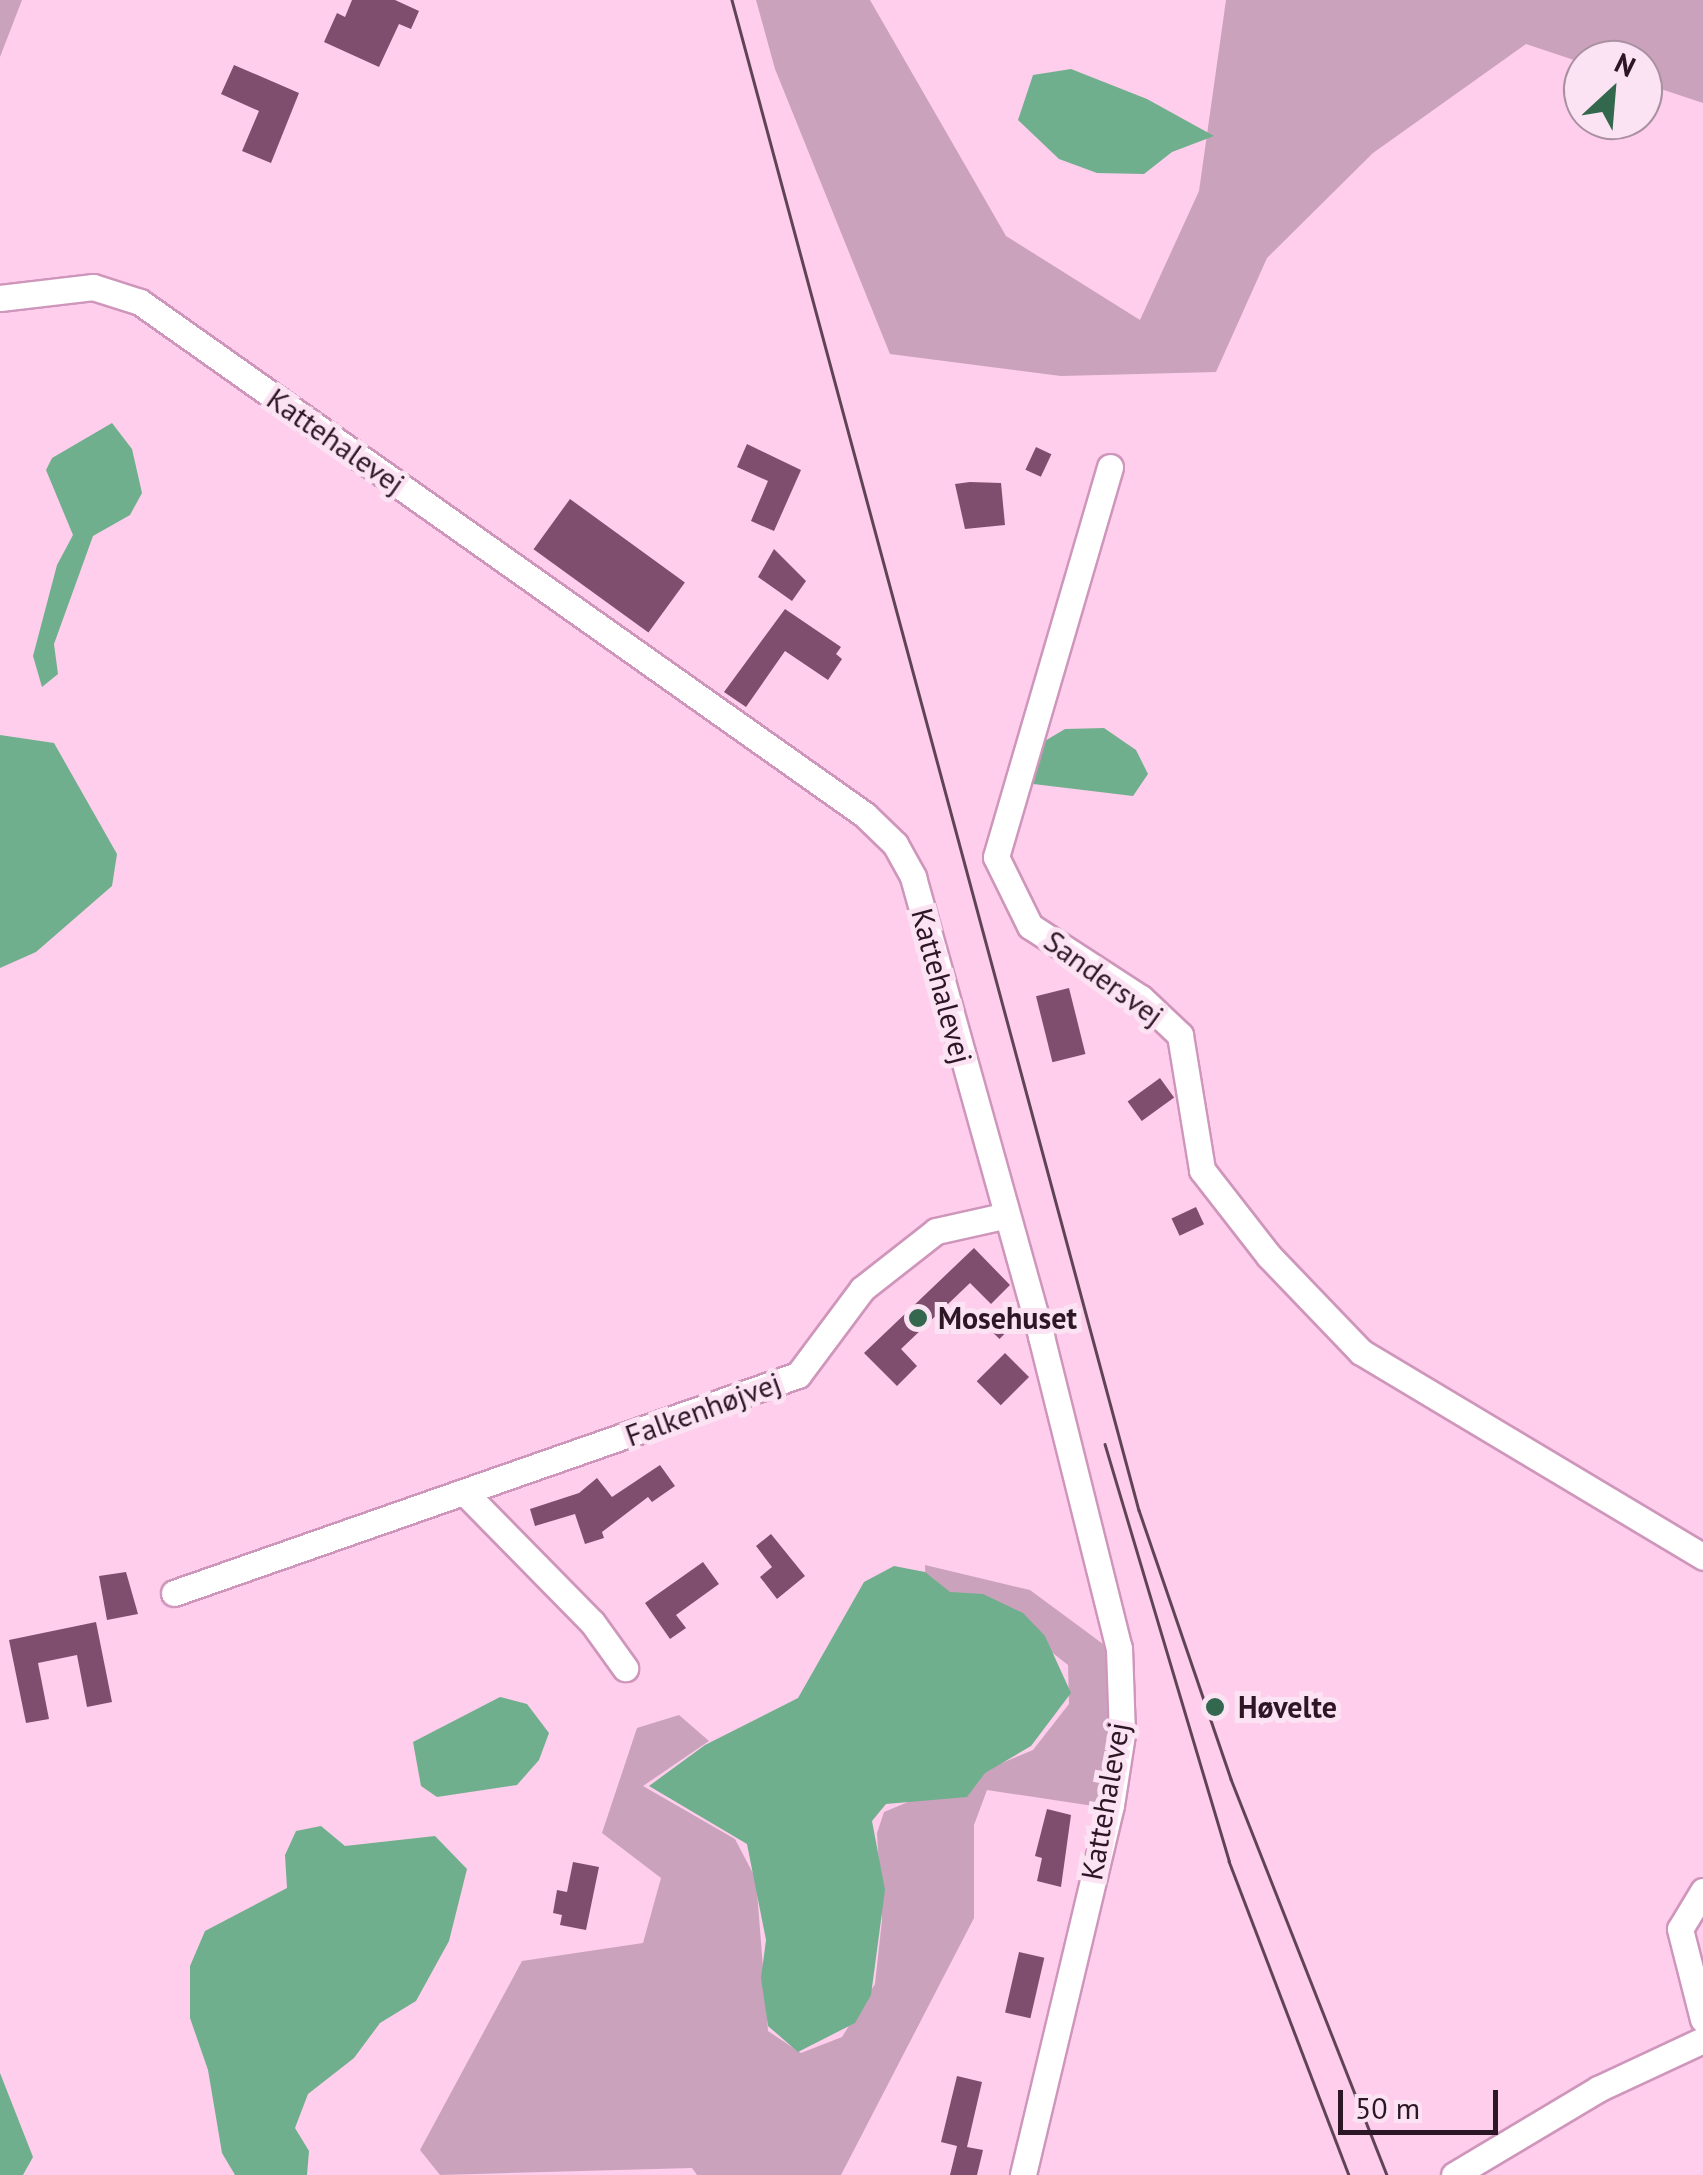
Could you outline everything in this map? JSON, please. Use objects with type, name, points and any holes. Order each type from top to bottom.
[{"type":"street","name":"Kattehalevej","points":[[0,298],[94,287],[140,302],[865,815],[895,844],[913,877],[1003,1216],[1041,1336],[1119,1648],[1122,1734],[1023,2175]]},
{"type":"street","name":"Sandersvej","points":[[1110,467],[996,856],[1030,926],[1140,998],[1180,1034],[1202,1170],[1269,1256],[1361,1352],[1703,1557]]},
{"type":"street","name":"Falkenhøjvej","points":[[174,1593],[468,1495],[798,1375],[862,1289],[936,1231],[1003,1216]]},
{"type":"street","points":[[468,1495],[592,1622],[625,1668]]},
{"type":"street","points":[[1703,1891],[1680,1929],[1703,2018]]},
{"type":"street","points":[[1454,2175],[1598,2089],[1703,2040]]},
{"type":"shaded area","points":[[0,0],[22,0],[0,57]]},
{"type":"shaded area","points":[[756,0],[870,0],[1006,236],[1140,320],[1199,191],[1226,0],[1703,0],[1703,103],[1663,90],[1663,40],[1563,40],[1563,56],[1526,44],[1373,153],[1267,258],[1216,372],[1061,376],[890,354],[775,69]]},
{"type":"shaded area","points":[[1071,69],[1147,99],[1214,136],[1172,152],[1144,174],[1097,173],[1059,159],[1018,120],[1033,75]]},
{"type":"shaded area","points":[[112,423],[132,449],[142,493],[130,515],[93,536],[54,644],[58,674],[42,687],[33,656],[57,565],[73,535],[46,470],[52,458]]},
{"type":"shaded area","points":[[1104,728],[1136,750],[1148,774],[1133,796],[1025,783],[1033,748],[1065,729]]},
{"type":"shaded area","points":[[0,735],[54,743],[117,854],[112,886],[36,952],[0,968]]},
{"type":"shaded area","points":[[925,1565],[1030,1590],[1126,1661],[1100,1807],[987,1790],[974,1825],[974,1918],[841,2175],[697,2175],[692,2168],[440,2175],[420,2150],[522,1961],[643,1943],[661,1878],[602,1833],[637,1728],[679,1715],[709,1741],[643,1786],[735,1839],[756,1879],[768,2031],[801,2053],[842,2037],[875,1984],[882,1920],[877,1833],[884,1812],[1033,1750],[1069,1704],[1068,1665],[983,1598],[926,1592]]},
{"type":"shaded area","points":[[894,1566],[925,1572],[950,1592],[983,1594],[1023,1613],[1045,1636],[1071,1693],[1031,1746],[985,1773],[967,1797],[886,1804],[872,1821],[885,1890],[871,1995],[855,2023],[798,2052],[768,2026],[761,1978],[766,1940],[747,1844],[649,1786],[705,1745],[798,1698],[864,1582]]},
{"type":"shaded area","points":[[500,1697],[527,1704],[549,1733],[539,1760],[517,1785],[437,1797],[421,1786],[413,1742]]},
{"type":"shaded area","points":[[321,1826],[345,1846],[435,1836],[467,1869],[449,1941],[416,2001],[380,2023],[354,2058],[308,2094],[295,2128],[309,2151],[307,2175],[235,2175],[222,2153],[208,2070],[190,2018],[190,1966],[205,1931],[287,1888],[285,1855],[296,1831]]},
{"type":"shaded area","points":[[0,2073],[33,2157],[23,2175],[0,2175]]},
{"type":"building","points":[[352,0],[395,0],[419,11],[411,29],[399,24],[379,67],[324,42],[337,13],[345,17]]},
{"type":"building","points":[[234,65],[299,93],[271,163],[242,151],[259,111],[221,94]]},
{"type":"building","points":[[747,444],[801,470],[774,531],[751,521],[768,481],[737,467]]},
{"type":"building","points":[[1036,447],[1051,454],[1041,477],[1025,470]]},
{"type":"building","points":[[1001,483],[1005,525],[965,529],[955,484]]},
{"type":"building","points":[[570,499],[685,582],[648,633],[534,549]]},
{"type":"building","points":[[774,549],[806,581],[792,601],[758,577]]},
{"type":"building","points":[[785,609],[841,647],[836,654],[842,659],[828,680],[785,651],[746,707],[724,692]]},
{"type":"building","points":[[1069,988],[1085,1054],[1052,1062],[1036,996]]},
{"type":"building","points":[[1160,1078],[1174,1097],[1142,1121],[1128,1102]]},
{"type":"building","points":[[1196,1207],[1204,1224],[1180,1236],[1172,1218]]},
{"type":"building","name":"Mosehuset","points":[[974,1248],[1010,1285],[991,1304],[970,1283],[901,1349],[917,1366],[897,1386],[864,1353]]},
{"type":"building","points":[[998,1308],[1014,1324],[999,1339],[983,1323]]},
{"type":"building","points":[[1005,1353],[1029,1377],[1001,1405],[977,1381]]},
{"type":"building","points":[[660,1465],[675,1486],[652,1502],[648,1497],[602,1532],[604,1538],[585,1544],[575,1514],[535,1526],[530,1509],[579,1493],[597,1478],[612,1497]]},
{"type":"building","points":[[771,1534],[805,1576],[777,1599],[760,1577],[772,1567],[756,1546]]},
{"type":"building","points":[[703,1562],[719,1584],[676,1615],[686,1628],[670,1639],[645,1603]]},
{"type":"building","points":[[126,1572],[138,1614],[107,1620],[99,1576]]},
{"type":"building","points":[[96,1622],[112,1702],[87,1707],[77,1655],[38,1663],[49,1719],[26,1723],[9,1640]]},
{"type":"building","points":[[1047,1809],[1071,1815],[1061,1887],[1037,1881],[1042,1858],[1035,1856]]},
{"type":"building","points":[[573,1862],[599,1867],[586,1930],[560,1925],[562,1915],[553,1913],[557,1890],[567,1892]]},
{"type":"building","points":[[1019,1952],[1044,1958],[1030,2018],[1005,2012]]},
{"type":"building","points":[[957,2076],[982,2082],[967,2147],[983,2150],[977,2175],[950,2175],[957,2146],[941,2142]]},
{"type":"tram line","points":[[732,0],[1139,1510],[1231,1779],[1387,2175]]},
{"type":"tram line","points":[[1105,1444],[1229,1861],[1349,2175]]},
{"type":"place","name":"Mosehuset","points":[[918,1318]]},
{"type":"place","name":"Høvelte","points":[[1215,1707]]}]
